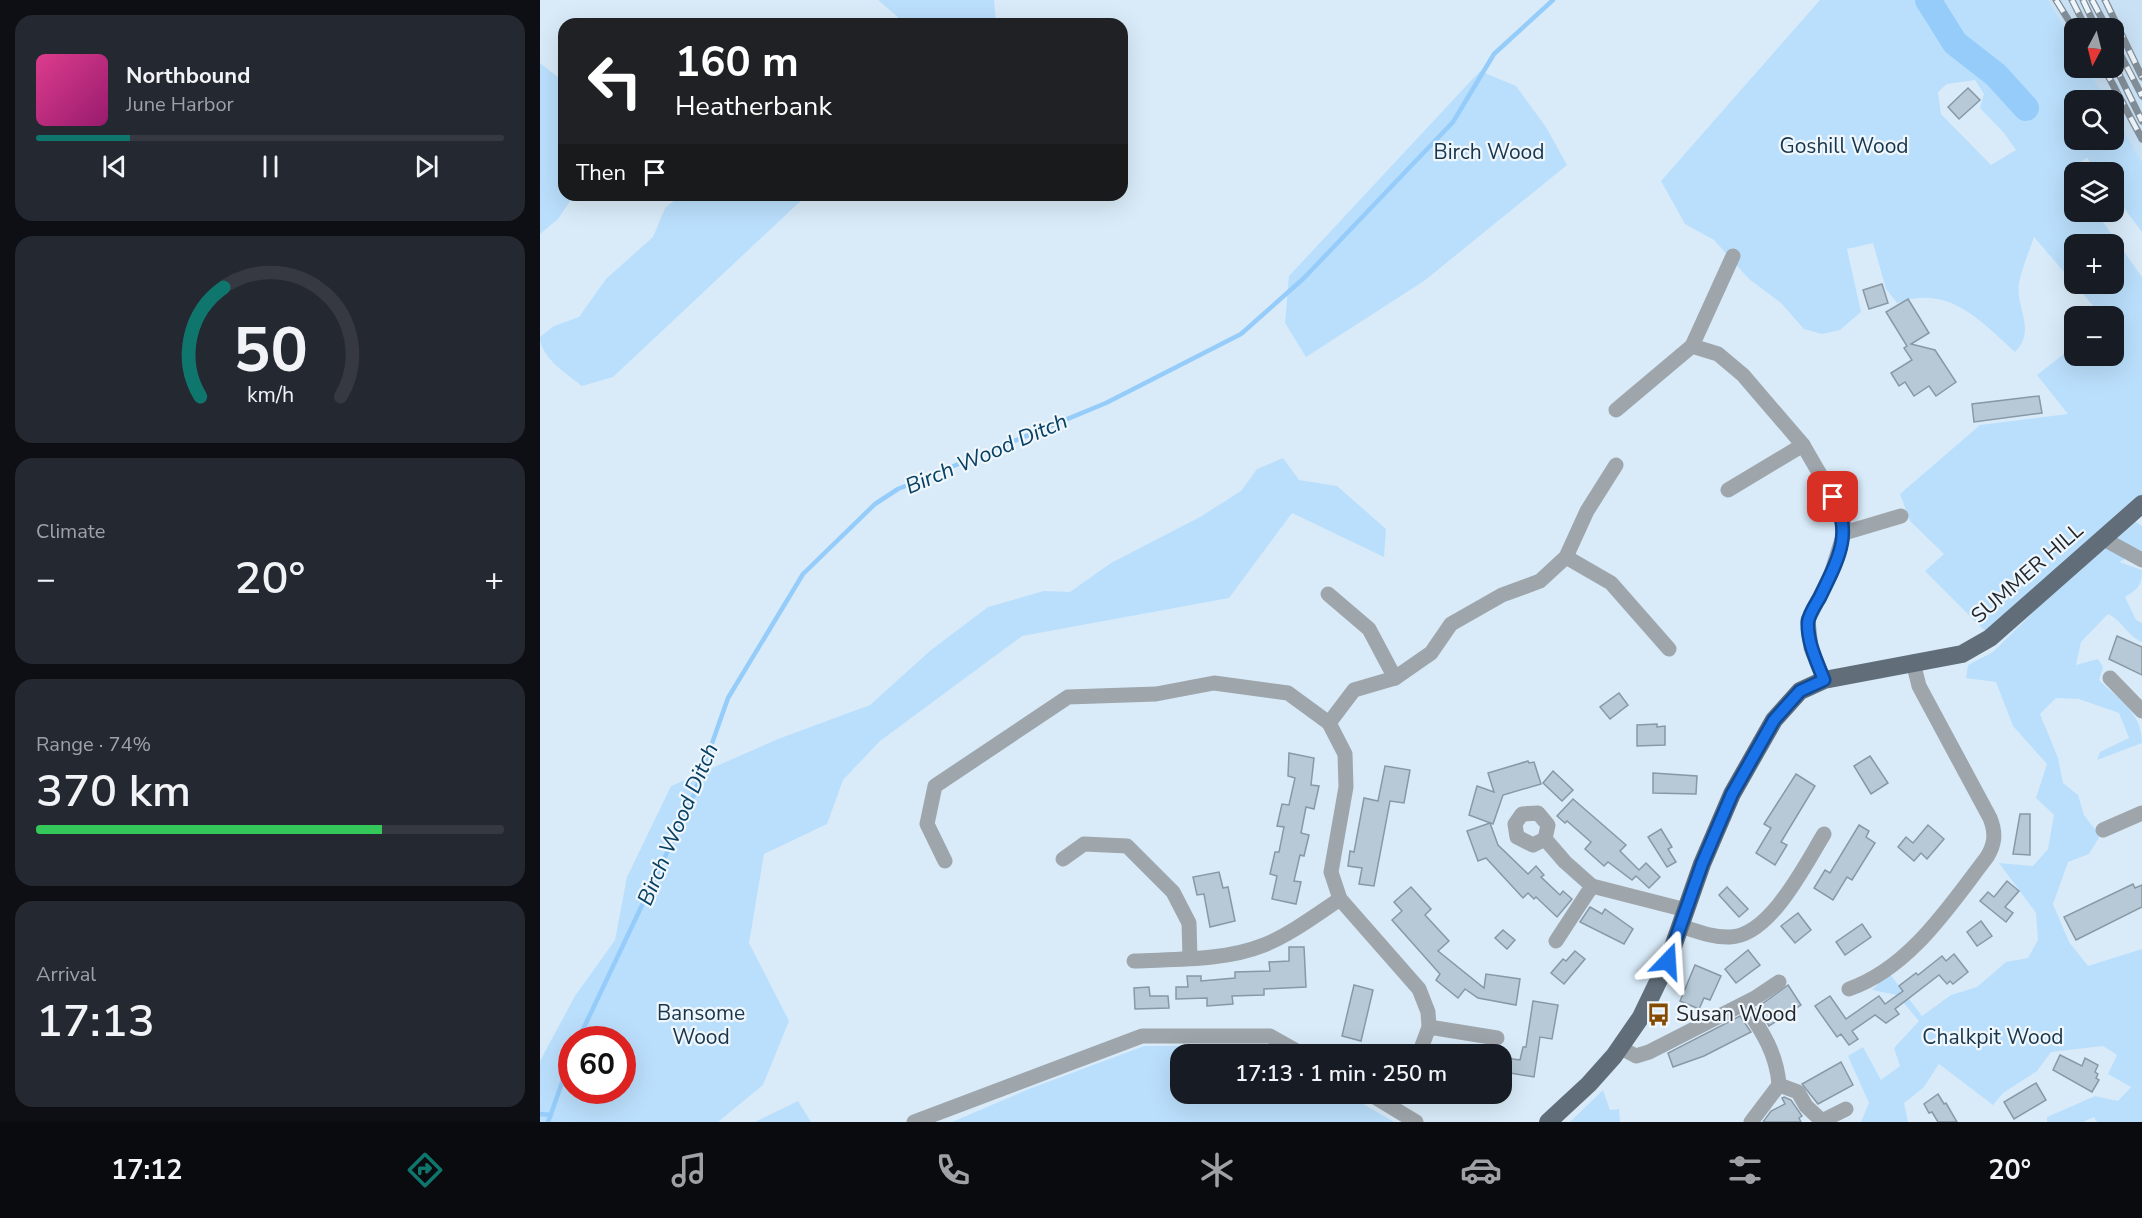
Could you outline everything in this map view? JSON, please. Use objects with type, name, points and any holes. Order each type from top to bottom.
[{"type":"main road","name":"SUMMER HILL","points":[[1548,1122],[1589,1084],[1621,1048],[1656,988],[1702,864],[1732,794],[1774,720],[1800,691],[1824,680],[1962,654],[1990,638],[2142,504]]},
{"type":"street","points":[[1616,410],[1692,346],[1733,256]]},
{"type":"street","points":[[1692,346],[1718,354],[1743,375],[1803,445],[1843,514],[1844,533],[1830,574],[1808,620],[1811,648],[1824,680]]},
{"type":"street","points":[[1728,490],[1803,445]]},
{"type":"street","points":[[1329,723],[1354,690],[1395,678],[1431,653],[1451,624],[1502,595],[1540,581],[1566,557],[1587,511],[1616,465]]},
{"type":"street","points":[[1844,533],[1901,516]]},
{"type":"street","points":[[2102,538],[2142,560]]},
{"type":"street","points":[[1566,557],[1611,583],[1669,650]]},
{"type":"street","points":[[1328,594],[1369,629],[1395,678]]},
{"type":"street","points":[[1849,989],[1870,978],[1914,946],[1981,866],[1993,845],[1994,828],[1990,818],[1919,687],[1913,662]]},
{"type":"street","points":[[2110,678],[2142,711]]},
{"type":"street","points":[[945,861],[927,824],[935,786],[1068,697],[1156,694],[1214,682],[1288,693],[1329,723],[1345,754],[1346,787],[1331,872],[1340,899],[1419,988],[1428,1012],[1429,1027],[1424,1044]]},
{"type":"street","points":[[2103,830],[2142,813]]},
{"type":"street","points":[[1545,839],[1565,862],[1592,886],[1666,903],[1683,918],[1730,937],[1752,929],[1783,902],[1824,834]]},
{"type":"street","points":[[1064,859],[1084,844],[1127,846],[1173,892],[1189,923],[1190,958]]},
{"type":"street","points":[[1556,941],[1592,886]]},
{"type":"street","points":[[1134,961],[1217,956],[1263,946],[1340,899]]},
{"type":"street","points":[[1621,1048],[1636,1056],[1649,1052],[1744,1004],[1779,982]]},
{"type":"street","points":[[1744,1004],[1766,1036],[1778,1069],[1779,1085],[1751,1122]]},
{"type":"street","points":[[1429,1027],[1497,1038]]},
{"type":"street","points":[[914,1122],[1142,1036],[1270,1036],[1284,1044]]},
{"type":"street","points":[[1779,1085],[1798,1092],[1806,1106],[1822,1121],[1846,1108]]},
{"type":"street","points":[[1396,1104],[1416,1122]]},
{"type":"shaded area","points":[[2006,0],[2142,0],[2142,232],[2124,208],[2124,162],[2103,162],[2109,150],[2124,150],[2124,90],[2067,90]]},
{"type":"green space","points":[[878,0],[994,0],[996,18],[898,18]]},
{"type":"green space","name":"Goshill Wood","points":[[1820,0],[2048,0],[2064,28],[2064,78],[2093,78],[2100,90],[2064,90],[2064,150],[2124,150],[2124,132],[2142,163],[2142,232],[2124,208],[2124,162],[2090,162],[2087,158],[2080,162],[2064,162],[2064,222],[2103,222],[2112,234],[2064,234],[2064,272],[2034,237],[2019,283],[2025,327],[2021,344],[2015,352],[1976,317],[1948,302],[1932,298],[1915,298],[1897,303],[1886,289],[1873,243],[1847,249],[1861,312],[1840,330],[1822,334],[1804,329],[1781,303],[1749,279],[1714,240],[1685,224],[1661,181]],"holes":[[[1975,80],[1984,94],[1980,108],[2004,133],[2016,150],[1991,165],[1941,114],[1938,92],[1947,84]]]},
{"type":"green space","points":[[540,63],[558,77],[558,201],[570,201],[558,219],[540,234]]},
{"type":"green space","name":"Birch Wood","points":[[1480,71],[1516,86],[1546,127],[1567,165],[1424,281],[1306,357],[1285,323],[1289,276]]},
{"type":"green space","points":[[674,201],[801,201],[613,377],[582,386],[550,358],[541,344],[540,337],[554,326],[579,317],[606,279],[653,237],[665,208]]},
{"type":"green space","points":[[2124,252],[2142,277],[2142,496],[1988,634],[1925,571],[1944,554],[1910,521],[1900,494],[1980,425],[2068,414],[2037,375],[2064,354],[2064,366],[2124,366],[2124,306],[2093,306],[2083,294],[2124,294]]},
{"type":"green space","name":"Bansome Wood","points":[[1283,458],[1299,480],[1337,486],[1386,529],[1384,557],[1292,513],[1229,598],[1022,636],[880,741],[843,780],[827,824],[764,854],[749,943],[789,1021],[763,1085],[718,1122],[540,1122],[540,1061],[558,1028],[558,1104],[636,1104],[636,1026],[559,1026],[575,996],[615,940],[627,877],[671,786],[778,739],[870,705],[931,650],[988,607],[1044,591],[1070,592],[1111,563],[1200,517],[1241,491],[1257,469]]},
{"type":"green space","name":"Chalkpit Wood","points":[[2134,521],[2142,526],[2142,562],[2127,558],[2119,562],[2142,570],[2138,586],[2125,597],[2136,620],[2142,623],[2142,642],[2108,614],[2081,642],[2076,665],[2098,659],[2103,667],[2099,680],[2134,715],[2141,732],[2142,743],[2097,760],[2100,752],[2129,738],[2119,713],[2079,699],[2056,698],[2040,714],[2058,758],[2063,783],[2078,795],[2084,815],[2100,836],[2089,854],[2068,862],[2053,904],[2069,942],[2088,966],[2142,949],[2142,1122],[2097,1122],[2094,1117],[2083,1122],[2047,1122],[2047,1117],[2095,1096],[2118,1101],[2131,1087],[2108,1074],[2117,1055],[2103,1046],[2051,1052],[2037,1071],[2003,1093],[1993,1105],[1939,1064],[1923,1088],[1904,1103],[1908,1122],[1861,1122],[1869,1103],[1848,1056],[1863,1047],[1881,1080],[1900,1066],[1894,1048],[1919,1021],[1897,995],[1872,990],[1889,973],[1922,1016],[1951,995],[1977,987],[2006,962],[2028,958],[2038,940],[2036,913],[1999,863],[2033,866],[2048,849],[2054,815],[2036,798],[2047,764],[2013,726],[1996,682],[1966,678],[1968,665],[1993,652],[2077,569]]},
{"type":"green space","points":[[1144,1046],[1170,1046],[1170,1104],[1363,1104],[1394,1122],[952,1122],[1029,1089]]},
{"type":"green space","points":[[1603,1090],[1610,1110],[1619,1109],[1620,1122],[1570,1122]]},
{"type":"green space","points":[[798,1101],[811,1122],[755,1122]]},
{"type":"building","points":[[1968,88],[1980,100],[1959,119],[1948,107]]},
{"type":"building","points":[[1882,284],[1888,303],[1869,309],[1863,290]]},
{"type":"building","points":[[1908,299],[1929,333],[1911,344],[1935,350],[1956,382],[1936,396],[1929,386],[1914,396],[1905,382],[1899,386],[1891,373],[1912,360],[1904,348],[1907,346],[1886,312]]},
{"type":"building","points":[[2039,396],[2042,413],[1974,422],[1972,404]]},
{"type":"building","points":[[2117,636],[2142,647],[2142,675],[2109,659]]},
{"type":"building","points":[[1619,693],[1628,705],[1610,719],[1600,707]]},
{"type":"building","points":[[1657,724],[1657,727],[1665,726],[1665,745],[1637,746],[1637,725]]},
{"type":"building","points":[[1289,753],[1314,758],[1311,785],[1319,786],[1314,809],[1306,807],[1301,833],[1309,835],[1304,856],[1300,855],[1294,881],[1301,882],[1296,904],[1272,899],[1277,876],[1270,874],[1275,852],[1279,852],[1284,827],[1277,826],[1282,804],[1289,805],[1295,778],[1288,776]]},
{"type":"building","points":[[1870,756],[1888,783],[1871,794],[1854,766]]},
{"type":"building","points":[[1528,761],[1529,763],[1534,762],[1541,784],[1503,795],[1493,824],[1469,815],[1477,786],[1494,792],[1488,773]]},
{"type":"building","points":[[1385,766],[1410,770],[1404,803],[1390,801],[1374,886],[1359,884],[1362,868],[1348,866],[1350,851],[1354,852],[1364,798],[1378,801]]},
{"type":"building","points":[[1553,771],[1573,790],[1562,801],[1543,783]]},
{"type":"building","points":[[1653,773],[1697,776],[1696,794],[1653,793]]},
{"type":"building","points":[[1796,774],[1815,786],[1781,842],[1787,845],[1775,865],[1756,853],[1771,828],[1764,824]]},
{"type":"building","points":[[1573,799],[1626,845],[1620,851],[1639,870],[1646,863],[1660,877],[1649,888],[1636,876],[1632,880],[1608,862],[1604,866],[1585,849],[1591,842],[1567,821],[1565,823],[1557,816]]},
{"type":"building","points":[[2020,814],[2030,814],[2030,855],[2013,854]]},
{"type":"building","points":[[1490,823],[1498,845],[1528,874],[1536,866],[1544,875],[1541,877],[1560,895],[1563,891],[1572,899],[1557,917],[1536,897],[1534,899],[1528,893],[1523,898],[1486,858],[1478,861],[1467,831]]},
{"type":"building","points":[[1859,825],[1869,831],[1866,837],[1875,843],[1852,880],[1847,877],[1833,900],[1814,888],[1825,870],[1830,873]]},
{"type":"building","points":[[1928,825],[1944,839],[1927,859],[1921,853],[1914,861],[1898,847],[1906,837],[1913,843]]},
{"type":"building","points":[[1661,829],[1672,847],[1668,849],[1676,862],[1667,867],[1648,837]]},
{"type":"building","points":[[1219,872],[1223,888],[1228,887],[1235,921],[1210,927],[1204,894],[1197,895],[1193,877]]},
{"type":"building","points":[[2007,881],[2019,891],[2005,907],[2013,913],[2006,922],[1980,901],[1988,892],[1994,897]]},
{"type":"building","points":[[2133,884],[2135,888],[2142,885],[2142,907],[2076,940],[2064,917]]},
{"type":"building","points":[[1411,887],[1431,909],[1425,915],[1449,941],[1438,951],[1484,988],[1486,974],[1520,979],[1516,1005],[1478,998],[1465,989],[1458,998],[1436,980],[1440,974],[1392,920],[1402,911],[1394,902]]},
{"type":"building","points":[[1727,887],[1748,909],[1739,917],[1719,895]]},
{"type":"building","points":[[1590,907],[1602,914],[1605,909],[1633,929],[1624,944],[1580,922]]},
{"type":"building","points":[[1798,913],[1811,930],[1795,943],[1781,926]]},
{"type":"building","points":[[1981,921],[1992,936],[1977,946],[1967,932]]},
{"type":"building","points":[[1862,924],[1871,937],[1845,955],[1836,942]]},
{"type":"building","points":[[1503,930],[1515,940],[1507,949],[1495,938]]},
{"type":"building","points":[[1289,947],[1304,947],[1306,987],[1264,989],[1264,995],[1232,996],[1233,1004],[1207,1006],[1207,998],[1176,999],[1176,987],[1188,987],[1187,976],[1201,976],[1201,981],[1235,978],[1235,972],[1270,971],[1269,962],[1289,961]]},
{"type":"building","points":[[1748,950],[1760,965],[1736,983],[1725,969]]},
{"type":"building","points":[[1575,951],[1585,959],[1564,984],[1551,973],[1563,959],[1566,961]]},
{"type":"building","points":[[1954,954],[1968,972],[1953,984],[1950,981],[1947,984],[1939,975],[1895,1009],[1899,1014],[1886,1023],[1875,1015],[1852,1031],[1858,1039],[1849,1045],[1841,1034],[1837,1037],[1815,1006],[1830,996],[1846,1019],[1879,996],[1885,1004],[1903,991],[1899,986],[1916,973],[1918,975],[1942,956],[1946,961]]},
{"type":"building","points":[[1695,965],[1721,976],[1710,1000],[1704,998],[1699,1009],[1680,1001]]},
{"type":"building","points":[[1354,985],[1373,990],[1361,1041],[1342,1036]]},
{"type":"building","points":[[1788,985],[1801,1005],[1769,1026],[1758,1007]]},
{"type":"building","points":[[1149,987],[1150,996],[1168,996],[1169,1008],[1135,1009],[1134,988]]},
{"type":"building","points":[[1533,1001],[1558,1005],[1552,1039],[1540,1037],[1534,1077],[1512,1073],[1512,1059],[1520,1060],[1523,1047],[1526,1047]]},
{"type":"building","points":[[1740,1016],[1751,1032],[1704,1056],[1673,1067],[1668,1053]]},
{"type":"building","points":[[2060,1055],[2082,1066],[2085,1058],[2098,1065],[2095,1072],[2099,1080],[2092,1092],[2053,1070]]},
{"type":"building","points":[[1841,1062],[1853,1085],[1818,1104],[1802,1084]]},
{"type":"building","points":[[2036,1083],[2046,1100],[2014,1119],[2004,1102]]},
{"type":"building","points":[[1938,1094],[1957,1122],[1938,1122],[1932,1112],[1929,1113],[1924,1104]]},
{"type":"building","points":[[1782,1098],[1791,1100],[1802,1116],[1799,1118],[1801,1122],[1763,1122],[1771,1111],[1785,1104]]},
{"type":"waterway","name":"Birch Wood Ditch","points":[[585,1026],[692,800],[728,698],[803,574],[875,504],[898,489],[1106,403],[1241,334],[1304,278],[1453,122],[1494,54],[1553,0]]},
{"type":"waterway","points":[[1928,0],[1955,43],[1996,75],[2026,108]]},
{"type":"waterway","name":"Birch Wood Ditch","points":[[548,1122],[558,1094]]},
{"type":"waterway","points":[[540,1114],[551,1115]]},
{"type":"railway","points":[[2056,0],[2067,18]]},
{"type":"railway","points":[[2072,0],[2081,18]]},
{"type":"railway","points":[[2083,0],[2091,18]]},
{"type":"railway","points":[[2092,0],[2102,18]]},
{"type":"railway","points":[[2105,0],[2142,77]]},
{"type":"railway","points":[[2124,61],[2142,96]]},
{"type":"railway","points":[[2109,78],[2142,139]]},
{"type":"railway","points":[[2121,78],[2142,121]]},
{"type":"place","name":"Susan Wood","points":[[1658,1014]]},
{"type":"route","points":[[1668,961],[1702,864],[1732,794],[1774,720],[1800,691],[1824,680],[1811,648],[1808,620],[1830,574],[1844,533],[1843,514],[1833,497]]}]
